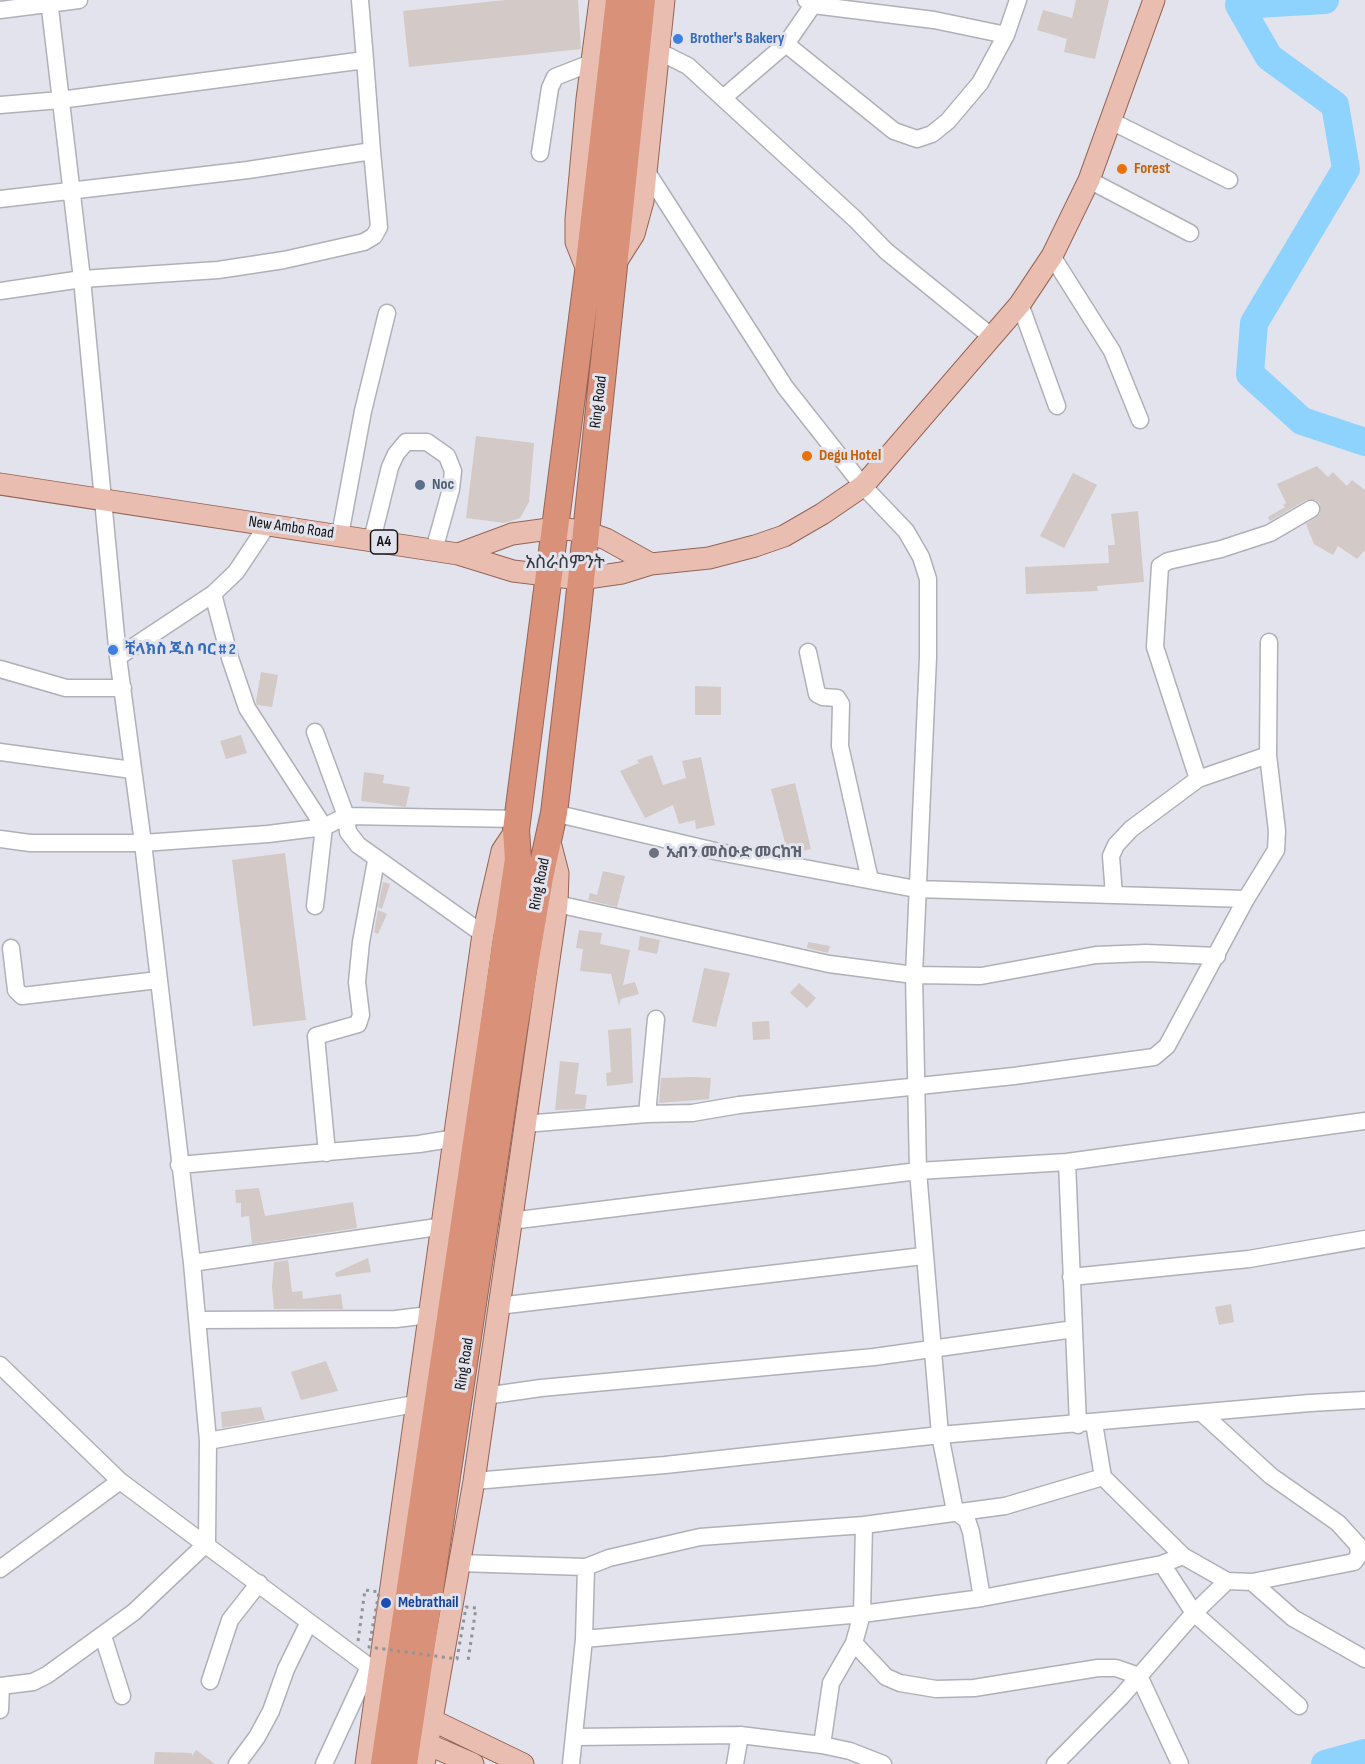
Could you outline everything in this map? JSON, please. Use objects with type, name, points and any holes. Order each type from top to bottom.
[{"type":"highway","name":"Ring Road","points":[[384,1764],[518,859],[518,825],[588,272],[619,0]]},
{"type":"highway","name":"Ring Road","points":[[404,1764],[515,1023],[551,826],[615,264],[642,0]]},
{"type":"main road","points":[[588,272],[576,242],[576,219],[591,63],[600,0]]},
{"type":"main road","points":[[615,264],[634,234],[647,172],[664,0]]},
{"type":"main road","name":"New Ambo Road","points":[[0,484],[458,554],[513,571],[548,577],[580,579],[622,573],[651,564],[709,558],[784,536],[864,486],[1020,304],[1052,256],[1089,180],[1154,0]]},
{"type":"main road","points":[[556,528],[584,531],[606,539],[651,564]]},
{"type":"main road","name":"A4","points":[[458,554],[512,534],[556,528]]},
{"type":"main road","points":[[366,1764],[374,1670],[444,1226],[483,934],[502,851],[518,825]]},
{"type":"main road","points":[[474,1764],[425,1754],[474,1481],[557,904],[558,873],[551,826]]},
{"type":"main road","points":[[432,1720],[523,1764]]},
{"type":"street","points":[[0,10],[79,0]]},
{"type":"street","points":[[0,291],[82,279],[219,270],[284,261],[364,242],[374,236],[379,227],[360,0]]},
{"type":"street","points":[[786,44],[894,131],[917,139],[932,134],[948,121],[980,83],[1006,35],[1018,0]]},
{"type":"street","points":[[0,1710],[1,1685],[33,1682],[47,1675],[134,1612],[207,1543],[208,1441],[198,1320],[143,843],[118,657],[105,501],[82,279],[49,2]]},
{"type":"street","points":[[723,98],[786,44],[810,3],[934,21],[1006,35]]},
{"type":"street","points":[[658,51],[688,66],[855,219],[885,251],[992,337]]},
{"type":"street","points":[[0,105],[60,100],[365,60]]},
{"type":"street","points":[[540,153],[550,88],[555,77],[591,63]]},
{"type":"street","points":[[1111,122],[1229,180]]},
{"type":"street","points":[[0,199],[248,170],[372,151]]},
{"type":"street","points":[[647,172],[785,387],[864,486],[906,531],[921,557],[928,579],[928,657],[914,975],[918,1171],[923,1256],[940,1436],[955,1511],[967,1520],[971,1532],[982,1598]]},
{"type":"street","points":[[1089,180],[1190,233]]},
{"type":"street","points":[[1052,256],[1112,351],[1140,420]]},
{"type":"street","points":[[1020,304],[1057,406]]},
{"type":"street","points":[[340,535],[363,411],[387,313]]},
{"type":"street","points":[[372,540],[390,467],[396,454],[406,442],[427,442],[447,456],[453,471],[451,489],[434,550]]},
{"type":"street","points":[[1198,779],[1155,646],[1160,566],[1168,561],[1221,549],[1270,532],[1311,509]]},
{"type":"street","points":[[118,657],[213,594],[236,572],[268,524]]},
{"type":"street","points":[[213,594],[230,658],[247,708],[324,827],[315,906]]},
{"type":"street","points":[[524,1125],[647,1114],[692,1113],[1014,1076],[1154,1057],[1167,1046],[1246,899],[1276,850],[1277,831],[1268,755],[1269,642]]},
{"type":"street","points":[[808,652],[817,694],[837,698],[841,704],[840,746],[870,880]]},
{"type":"street","points":[[0,669],[66,688],[123,688]]},
{"type":"street","points":[[315,732],[346,816],[348,832],[358,845],[376,861],[483,934]]},
{"type":"street","points":[[0,752],[132,770]]},
{"type":"street","points":[[1114,896],[1111,856],[1116,845],[1131,829],[1198,779],[1268,755]]},
{"type":"street","points":[[0,840],[30,843],[143,843],[268,834],[324,827],[346,816],[518,825]]},
{"type":"street","points":[[551,826],[719,852],[916,889],[1246,899]]},
{"type":"street","points":[[327,1153],[316,1036],[358,1023],[361,1016],[357,982],[361,942],[376,861]]},
{"type":"street","points":[[557,904],[830,964],[914,975],[981,976],[1096,955],[1146,952],[1216,956]]},
{"type":"street","points":[[11,948],[16,990],[22,996],[158,980]]},
{"type":"street","points":[[647,1114],[656,1019]]},
{"type":"street","points":[[510,1221],[918,1171],[1068,1162],[1365,1121]]},
{"type":"street","points":[[179,1165],[327,1153],[456,1138]]},
{"type":"street","points":[[1068,1162],[1074,1329],[1086,1424],[1103,1477],[1183,1556],[1227,1581],[1252,1582],[1354,1562],[1359,1555],[1358,1545],[1338,1523],[1271,1476],[1203,1414]]},
{"type":"street","points":[[192,1263],[444,1226]]},
{"type":"street","points":[[1071,1277],[1249,1259],[1365,1239]]},
{"type":"street","points":[[498,1306],[923,1256]]},
{"type":"street","points":[[198,1320],[396,1320],[429,1315]]},
{"type":"street","points":[[485,1396],[541,1388],[932,1350],[1074,1329]]},
{"type":"street","points":[[0,1365],[120,1481],[207,1543],[374,1670],[324,1764]]},
{"type":"street","points":[[474,1481],[665,1465],[940,1436],[1365,1400]]},
{"type":"street","points":[[208,1441],[415,1404]]},
{"type":"street","points":[[458,1563],[586,1567],[609,1558],[700,1537],[864,1525],[1005,1506],[1103,1477]]},
{"type":"street","points":[[0,1569],[120,1481]]},
{"type":"street","points":[[822,1745],[831,1683],[854,1643],[862,1614],[864,1525]]},
{"type":"street","points":[[584,1640],[862,1614],[982,1598],[1162,1564],[1183,1556]]},
{"type":"street","points":[[1162,1564],[1194,1613],[1299,1706]]},
{"type":"street","points":[[571,1764],[584,1640],[586,1567]]},
{"type":"street","points":[[1055,1764],[1139,1676],[1194,1613],[1227,1581]]},
{"type":"street","points":[[1252,1582],[1293,1618],[1365,1659]]},
{"type":"street","points":[[210,1681],[230,1620],[260,1583]]},
{"type":"street","points":[[237,1764],[257,1737],[271,1711],[286,1669],[309,1622]]},
{"type":"street","points":[[103,1636],[122,1696]]},
{"type":"street","points":[[854,1643],[886,1677],[900,1683],[936,1689],[974,1689],[1098,1668],[1116,1668],[1139,1676],[1180,1764]]},
{"type":"street","points":[[574,1737],[740,1735],[822,1745],[850,1751],[883,1764]]},
{"type":"street","points":[[735,1764],[740,1735]]},
{"type":"path","points":[[358,1641],[365,1590],[379,1592],[369,1647],[458,1659],[466,1607],[476,1608],[468,1661]]},
{"type":"building","points":[[505,0],[578,0],[581,49],[409,67],[403,11]]},
{"type":"building","points":[[1076,0],[1109,0],[1095,59],[1064,52],[1067,39],[1037,30],[1043,10],[1072,18]]},
{"type":"building","points":[[476,436],[534,443],[529,502],[520,518],[505,523],[466,518]]},
{"type":"building","points":[[1317,466],[1328,477],[1333,472],[1347,486],[1352,480],[1365,490],[1365,550],[1357,559],[1338,546],[1333,555],[1314,544],[1306,524],[1320,514],[1320,504],[1316,500],[1306,500],[1270,521],[1268,517],[1285,507],[1283,505],[1286,503],[1277,484]]},
{"type":"building","points":[[1073,473],[1097,485],[1064,548],[1040,536]]},
{"type":"building","points":[[1138,511],[1144,582],[1097,586],[1098,591],[1026,594],[1025,567],[1109,563],[1108,545],[1115,545],[1111,514]]},
{"type":"building","points":[[261,672],[278,675],[272,707],[257,705]]},
{"type":"building","points":[[695,686],[721,687],[721,715],[695,715]]},
{"type":"building","points":[[241,735],[247,753],[226,759],[220,741]]},
{"type":"building","points":[[652,755],[663,785],[686,778],[682,761],[701,757],[715,825],[696,829],[695,820],[679,824],[673,805],[645,818],[620,771],[639,763],[637,760]]},
{"type":"building","points":[[364,772],[384,775],[383,783],[410,787],[406,807],[361,801]]},
{"type":"building","points":[[795,783],[811,849],[788,854],[771,789]]},
{"type":"building","points":[[285,853],[306,1020],[253,1026],[232,860]]},
{"type":"building","points":[[603,871],[625,876],[617,907],[588,900],[590,893],[597,895]]},
{"type":"building","points":[[383,882],[390,884],[382,909],[378,907]]},
{"type":"building","points":[[378,910],[387,914],[378,934],[374,932]]},
{"type":"building","points":[[579,930],[602,933],[600,944],[630,950],[623,985],[635,982],[639,994],[621,999],[619,1006],[611,974],[580,971],[583,949],[576,948]]},
{"type":"building","points":[[640,936],[660,940],[657,954],[638,950]]},
{"type":"building","points":[[808,942],[830,946],[828,953],[807,948]]},
{"type":"building","points":[[704,968],[730,973],[716,1027],[692,1022]]},
{"type":"building","points":[[799,983],[816,998],[807,1008],[790,993]]},
{"type":"building","points":[[769,1021],[770,1039],[753,1040],[752,1022]]},
{"type":"building","points":[[631,1028],[633,1083],[607,1086],[606,1073],[611,1072],[608,1030]]},
{"type":"building","points":[[560,1061],[579,1063],[575,1094],[587,1095],[585,1109],[555,1110]]},
{"type":"building","points":[[661,1078],[711,1078],[709,1099],[659,1103]]},
{"type":"building","points":[[259,1188],[265,1216],[353,1202],[357,1228],[252,1244],[249,1216],[241,1217],[241,1203],[236,1203],[235,1190]]},
{"type":"building","points":[[368,1258],[371,1272],[336,1277],[335,1273]]},
{"type":"building","points":[[288,1260],[292,1292],[302,1291],[303,1299],[341,1294],[343,1309],[274,1309],[272,1287],[274,1262]]},
{"type":"building","points":[[1231,1304],[1234,1322],[1219,1325],[1215,1307]]},
{"type":"building","points":[[326,1361],[338,1391],[301,1400],[291,1372]]},
{"type":"building","points":[[261,1407],[265,1420],[222,1428],[221,1412]]},
{"type":"building","points":[[196,1750],[215,1764],[154,1764],[155,1752],[192,1753],[192,1756]]},
{"type":"waterway","points":[[1325,0],[1239,5],[1269,57],[1335,105],[1346,169],[1254,323],[1250,374],[1302,421],[1365,442]]},
{"type":"waterway","points":[[1325,1764],[1365,1753]]},
{"type":"place","name":"Brother's Bakery","points":[[678,39]]},
{"type":"place","name":"Forest","points":[[1122,169]]},
{"type":"place","name":"Degu Hotel","points":[[807,456]]},
{"type":"place","name":"Noc","points":[[420,485]]},
{"type":"place","name":"ቺላክስ ጁስ ባር # 2","points":[[113,650]]},
{"type":"place","name":"ኢብን መስዑድ መርከዝ","points":[[654,853]]},
{"type":"place","name":"Mebrathail","points":[[386,1603]]},
{"type":"district","name":"አስራስምንት","points":[[565,563]]}]
